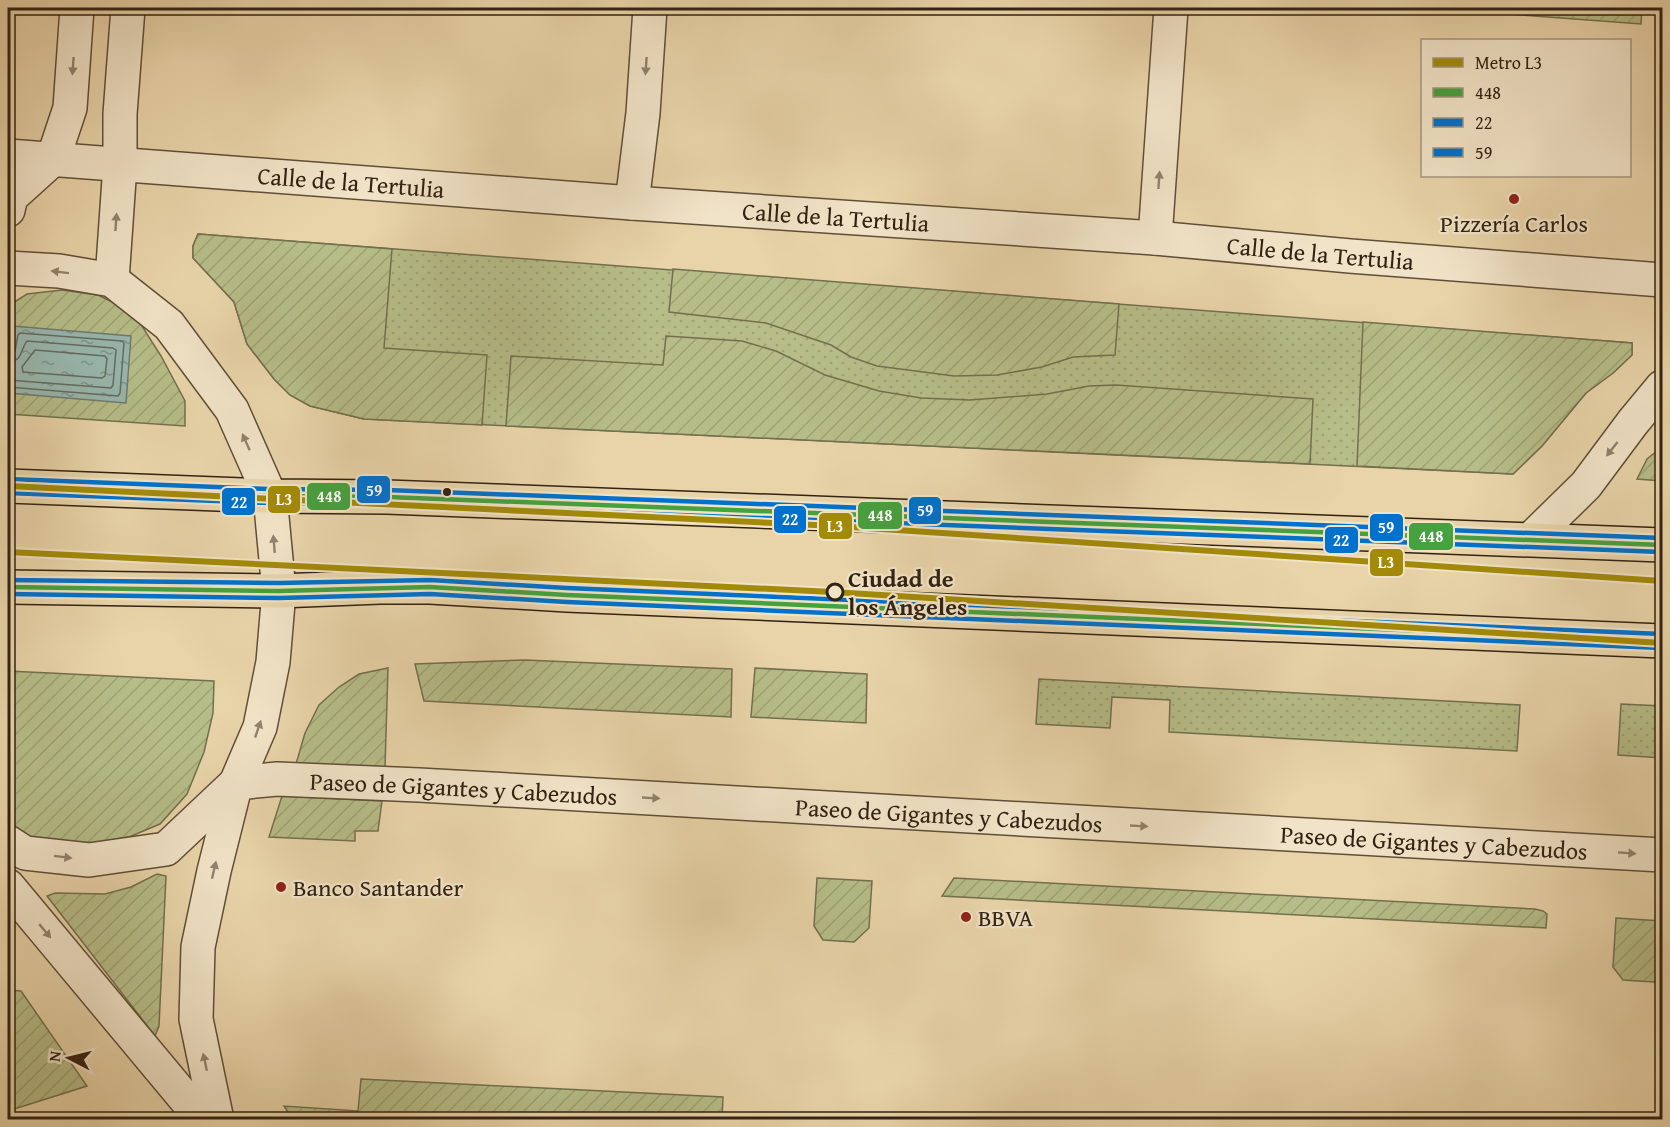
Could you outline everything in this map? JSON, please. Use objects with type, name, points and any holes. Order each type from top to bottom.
[{"type":"main road","points":[[8,486],[270,496],[387,497],[1662,545]]},
{"type":"main road","points":[[8,587],[279,591],[430,587],[1662,641]]},
{"type":"street","points":[[8,210],[11,197],[53,159],[70,108],[77,8]]},
{"type":"street","points":[[112,280],[128,8]]},
{"type":"street","points":[[632,203],[643,113],[650,8]]},
{"type":"street","points":[[1155,238],[1171,8]]},
{"type":"street","name":"Calle de la Tertulia","points":[[8,156],[632,203],[1155,238],[1350,256],[1662,280]]},
{"type":"street","points":[[8,268],[59,271],[112,280],[169,325],[232,410],[270,496],[279,591],[273,662],[260,727],[236,783],[198,946],[196,1019],[217,1119]]},
{"type":"street","points":[[1531,539],[1586,485],[1648,417],[1662,387]]},
{"type":"street","name":"Paseo de Gigantes y Cabezudos","points":[[236,783],[277,779],[396,784],[1662,855]]},
{"type":"street","points":[[8,842],[25,853],[90,860],[166,849],[236,783]]},
{"type":"street","points":[[8,886],[203,1119]]},
{"type":"green space","points":[[1429,8],[1642,8],[1641,24]]},
{"type":"green space","points":[[198,234],[1632,343],[1632,355],[1586,393],[1542,446],[1513,474],[364,419],[310,406],[290,395],[274,379],[247,344],[234,302],[193,258],[193,246]]},
{"type":"green space","points":[[198,234],[392,249],[384,348],[487,355],[482,425],[364,419],[310,406],[290,395],[274,379],[247,344],[234,302],[193,258],[193,246]]},
{"type":"green space","points":[[673,269],[1119,304],[1115,355],[1073,357],[1042,367],[997,375],[954,376],[877,366],[851,357],[831,345],[766,323],[669,312]]},
{"type":"green space","points":[[62,290],[98,295],[133,312],[161,356],[185,401],[185,426],[8,414],[8,306],[27,294]]},
{"type":"green space","points":[[1363,322],[1632,343],[1632,355],[1586,393],[1542,446],[1513,474],[1357,466]]},
{"type":"green space","points":[[666,336],[742,341],[776,351],[825,375],[879,391],[921,398],[970,400],[1047,394],[1089,386],[1116,385],[1313,399],[1310,464],[506,426],[511,356],[663,365]]},
{"type":"green space","points":[[1662,447],[1662,481],[1637,479],[1647,459]]},
{"type":"green space","points":[[525,660],[732,669],[731,717],[424,701],[415,664]]},
{"type":"green space","points":[[388,668],[385,767],[296,764],[305,733],[319,705],[339,687],[359,674]]},
{"type":"green space","points":[[755,668],[867,674],[866,723],[751,717]]},
{"type":"green space","points":[[8,671],[214,681],[213,713],[204,752],[187,794],[160,824],[129,837],[82,845],[34,841],[8,827]]},
{"type":"green space","points":[[1039,679],[1520,705],[1517,751],[1169,732],[1170,700],[1112,697],[1110,728],[1036,724]]},
{"type":"green space","points":[[1621,704],[1662,706],[1662,758],[1618,755]]},
{"type":"green space","points":[[282,796],[382,801],[378,831],[355,831],[355,841],[269,837]]},
{"type":"green space","points":[[157,874],[166,876],[159,1026],[155,1036],[47,896],[55,893],[105,894],[131,887]]},
{"type":"green space","points":[[817,878],[872,881],[869,928],[854,942],[823,940],[814,926]]},
{"type":"green space","points":[[954,878],[1535,909],[1547,914],[1546,928],[942,896]]},
{"type":"green space","points":[[1616,918],[1662,921],[1662,974],[1654,982],[1623,980],[1613,967]]},
{"type":"green space","points":[[8,990],[21,991],[87,1086],[8,1111]]},
{"type":"green space","points":[[361,1079],[723,1097],[722,1119],[293,1120],[284,1106],[358,1111]]},
{"type":"water","points":[[12,326],[131,336],[126,403],[8,393]]},
{"type":"metro line","name":"L3","points":[[8,486],[836,526],[1662,581]]},
{"type":"metro line","name":"L3","points":[[8,552],[833,592],[1662,643]]},
{"type":"transit line","name":"59","points":[[8,479],[270,489],[387,490],[1662,538]]},
{"type":"transit line","name":"448","points":[[8,486],[270,496],[387,497],[1662,545]]},
{"type":"transit line","name":"22","points":[[8,493],[270,503],[387,504],[1662,552]]},
{"type":"transit line","name":"59","points":[[8,580],[279,583],[430,580],[567,588],[1662,634]]},
{"type":"transit line","name":"448","points":[[8,587],[279,591],[430,587],[567,595],[1662,641]]},
{"type":"transit line","name":"22","points":[[8,594],[279,598],[430,594],[567,602],[1662,648]]},
{"type":"place","name":"Pizzería Carlos","points":[[1514,199]]},
{"type":"place","name":"Ciudad de los Ángeles","points":[[835,592]]},
{"type":"place","name":"Banco Santander","points":[[281,887]]},
{"type":"place","name":"BBVA","points":[[966,917]]}]
